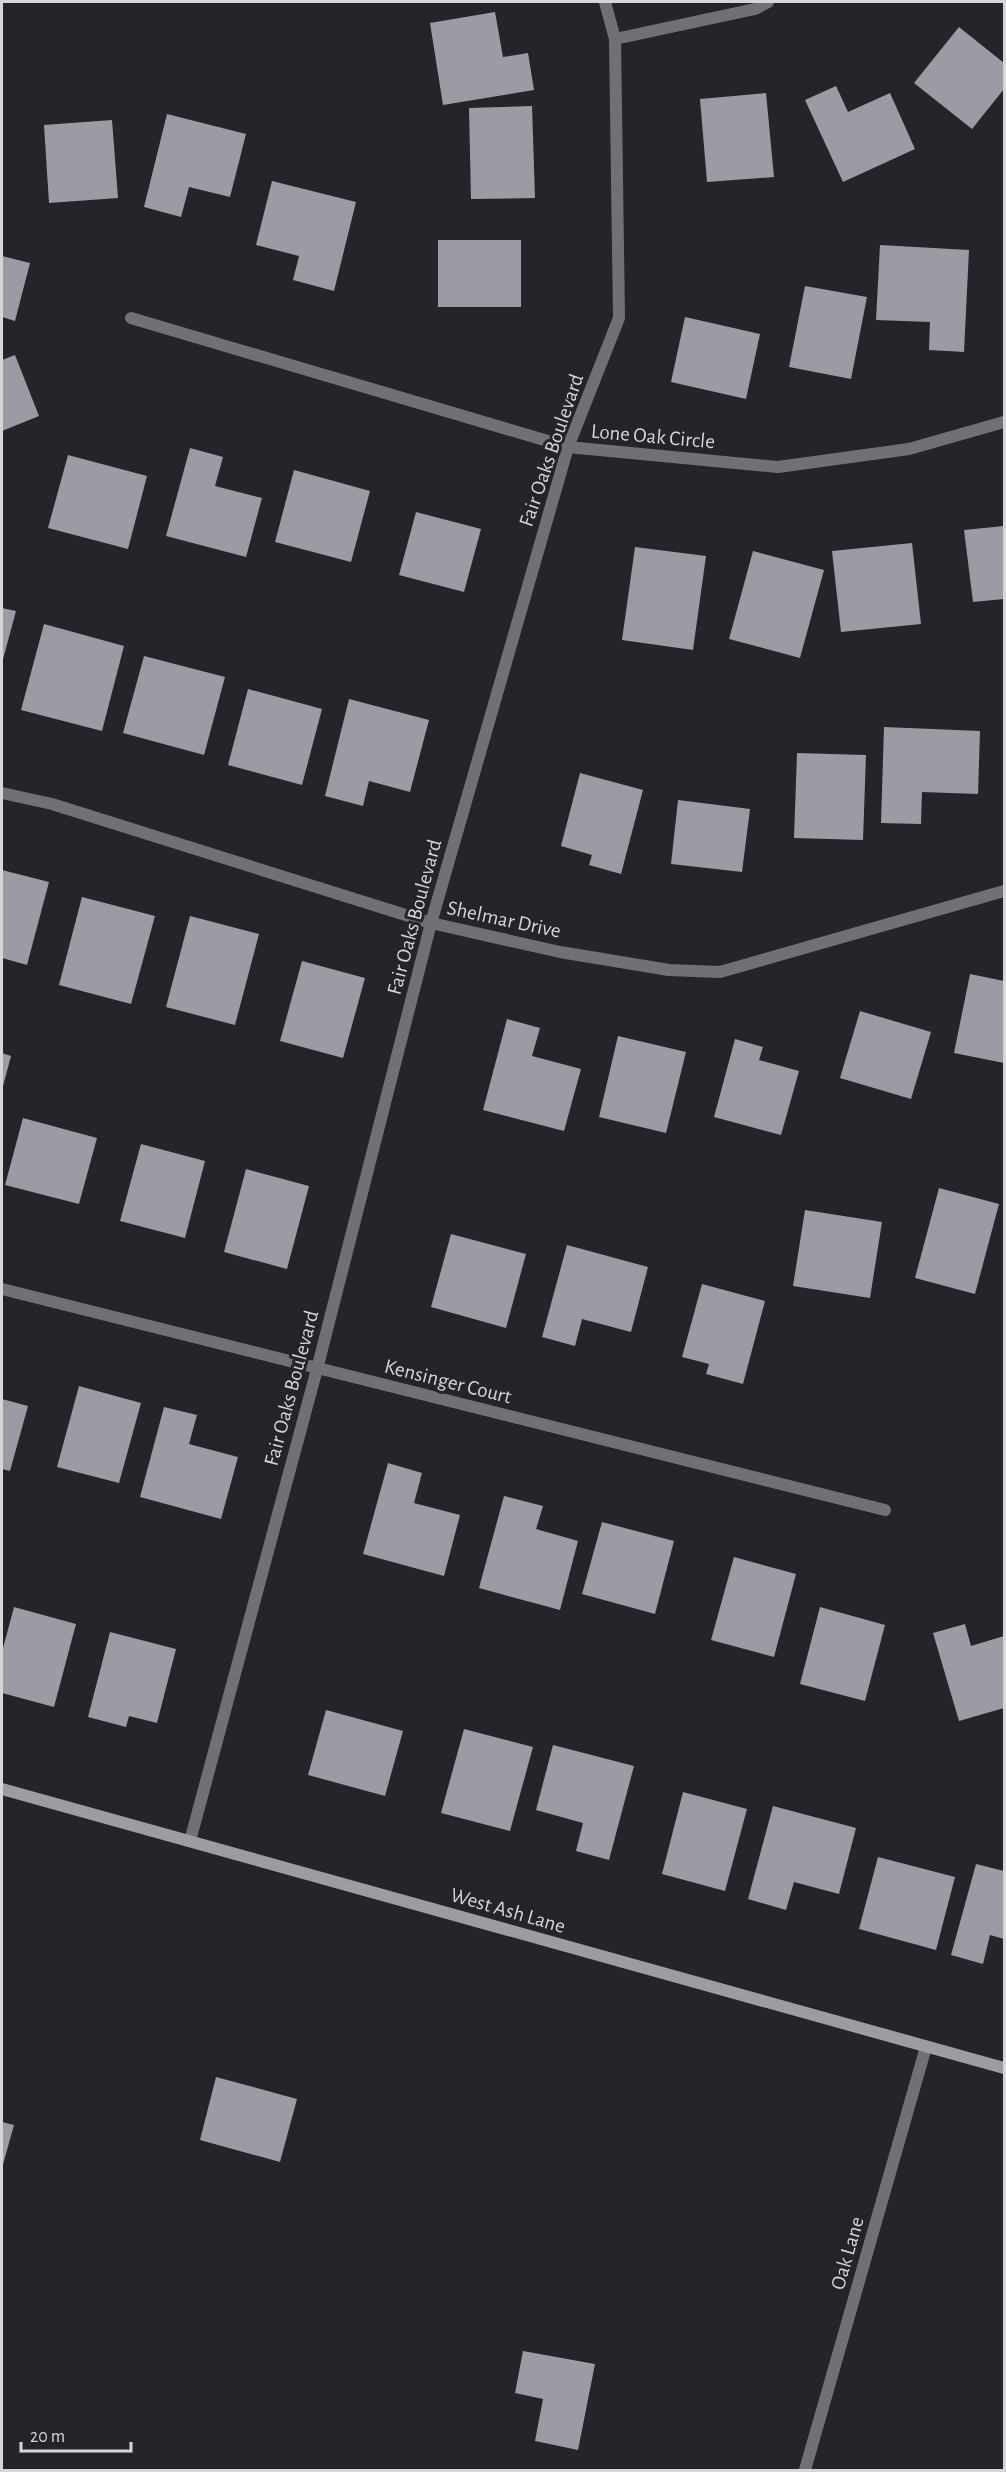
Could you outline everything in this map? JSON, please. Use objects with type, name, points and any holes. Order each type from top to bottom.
[{"type":"street","name":"Fair Oaks Boulevard","points":[[190,1841],[317,1369],[431,923],[568,447],[619,318],[615,39],[604,2]]},
{"type":"street","points":[[615,39],[755,9],[768,2]]},
{"type":"street","name":"Lone Oak Circle","points":[[131,318],[568,447],[778,467],[909,449],[1005,422]]},
{"type":"street","name":"Shelmar Drive","points":[[2,793],[52,804],[431,923],[560,952],[669,970],[720,972],[1005,891]]},
{"type":"street","name":"Kensinger Court","points":[[2,1289],[885,1510]]},
{"type":"street","name":"West Ash Lane","points":[[2,1789],[1005,2068]]},
{"type":"street","name":"Oak Lane","points":[[806,2470],[926,2046]]},
{"type":"building","points":[[495,12],[503,57],[528,53],[534,90],[443,105],[430,23]]},
{"type":"building","points":[[959,27],[1004,63],[1004,89],[972,129],[914,83]]},
{"type":"building","points":[[836,86],[848,112],[890,93],[915,149],[843,182],[805,100]]},
{"type":"building","points":[[766,93],[774,177],[707,182],[700,99]]},
{"type":"building","points":[[532,106],[535,198],[471,199],[469,108]]},
{"type":"building","points":[[167,114],[246,134],[230,197],[189,187],[181,217],[144,207]]},
{"type":"building","points":[[112,120],[118,198],[49,203],[44,125]]},
{"type":"building","points":[[272,181],[356,202],[334,291],[293,280],[299,256],[256,245]]},
{"type":"building","points":[[438,240],[521,240],[521,307],[438,307]]},
{"type":"building","points":[[880,245],[969,250],[964,352],[929,350],[930,322],[876,320]]},
{"type":"building","points":[[2,256],[30,263],[15,321],[2,317]]},
{"type":"building","points":[[805,286],[867,297],[851,379],[789,367]]},
{"type":"building","points":[[685,317],[760,334],[746,399],[671,382]]},
{"type":"building","points":[[15,355],[39,416],[2,431],[2,360]]},
{"type":"building","points":[[190,448],[223,457],[215,486],[262,498],[246,557],[166,536]]},
{"type":"building","points":[[68,455],[147,476],[128,549],[48,528]]},
{"type":"building","points":[[294,470],[370,491],[351,562],[275,542]]},
{"type":"building","points":[[416,512],[481,529],[464,592],[399,575]]},
{"type":"building","points":[[1004,526],[1004,599],[973,602],[964,530]]},
{"type":"building","points":[[912,543],[921,624],[841,632],[832,551]]},
{"type":"building","points":[[635,547],[706,556],[693,650],[622,640]]},
{"type":"building","points":[[753,551],[824,570],[800,658],[729,639]]},
{"type":"building","points":[[2,608],[16,611],[2,663]]},
{"type":"building","points":[[44,624],[124,646],[102,731],[21,710]]},
{"type":"building","points":[[144,656],[225,677],[204,755],[123,733]]},
{"type":"building","points":[[248,689],[322,709],[302,785],[228,765]]},
{"type":"building","points":[[349,699],[429,720],[410,792],[369,781],[363,806],[325,796]]},
{"type":"building","points":[[884,727],[980,731],[978,794],[922,792],[921,824],[881,823]]},
{"type":"building","points":[[797,753],[866,755],[863,840],[794,838]]},
{"type":"building","points":[[580,773],[643,790],[621,874],[589,865],[592,855],[561,846]]},
{"type":"building","points":[[678,800],[750,809],[742,872],[671,864]]},
{"type":"building","points":[[2,870],[49,882],[27,965],[2,958]]},
{"type":"building","points":[[82,897],[155,916],[131,1004],[59,985]]},
{"type":"building","points":[[190,916],[259,934],[235,1025],[166,1007]]},
{"type":"building","points":[[302,961],[365,978],[343,1058],[280,1041]]},
{"type":"building","points":[[970,974],[1004,981],[1004,1063],[954,1053]]},
{"type":"building","points":[[860,1011],[931,1032],[911,1099],[840,1078]]},
{"type":"building","points":[[507,1019],[540,1028],[532,1056],[581,1069],[564,1131],[483,1110]]},
{"type":"building","points":[[618,1036],[686,1052],[666,1133],[599,1117]]},
{"type":"building","points":[[735,1039],[763,1047],[759,1060],[799,1071],[781,1135],[714,1117]]},
{"type":"building","points":[[2,1053],[11,1056],[2,1090]]},
{"type":"building","points":[[23,1118],[97,1138],[79,1204],[5,1185]]},
{"type":"building","points":[[141,1144],[205,1161],[185,1238],[120,1221]]},
{"type":"building","points":[[246,1169],[309,1186],[287,1269],[224,1252]]},
{"type":"building","points":[[939,1188],[999,1204],[975,1294],[915,1278]]},
{"type":"building","points":[[805,1210],[882,1222],[870,1298],[793,1286]]},
{"type":"building","points":[[451,1234],[526,1254],[506,1328],[431,1307]]},
{"type":"building","points":[[567,1245],[648,1267],[631,1332],[582,1319],[575,1346],[542,1337]]},
{"type":"building","points":[[702,1284],[765,1301],[743,1384],[706,1374],[709,1364],[682,1357]]},
{"type":"building","points":[[79,1386],[141,1403],[119,1483],[57,1467]]},
{"type":"building","points":[[2,1399],[28,1406],[10,1471],[2,1469]]},
{"type":"building","points":[[164,1407],[197,1415],[189,1444],[238,1457],[221,1519],[140,1497]]},
{"type":"building","points":[[388,1463],[422,1473],[414,1503],[460,1515],[444,1576],[363,1554]]},
{"type":"building","points":[[504,1496],[543,1506],[536,1529],[578,1541],[560,1610],[479,1588]]},
{"type":"building","points":[[602,1522],[674,1541],[655,1614],[582,1594]]},
{"type":"building","points":[[734,1557],[796,1574],[774,1657],[711,1640]]},
{"type":"building","points":[[14,1607],[76,1624],[54,1707],[2,1693],[2,1652]]},
{"type":"building","points":[[820,1607],[885,1625],[865,1701],[800,1684]]},
{"type":"building","points":[[965,1624],[971,1646],[1004,1636],[1004,1708],[959,1721],[933,1633]]},
{"type":"building","points":[[110,1632],[176,1649],[157,1723],[129,1716],[126,1727],[88,1717]]},
{"type":"building","points":[[326,1710],[403,1731],[385,1796],[308,1775]]},
{"type":"building","points":[[464,1729],[533,1747],[510,1831],[441,1813]]},
{"type":"building","points":[[553,1745],[634,1766],[609,1860],[576,1851],[583,1823],[536,1810]]},
{"type":"building","points":[[683,1792],[747,1809],[725,1891],[662,1874]]},
{"type":"building","points":[[773,1806],[856,1828],[839,1894],[794,1882],[786,1910],[748,1899]]},
{"type":"building","points":[[878,1857],[955,1877],[936,1950],[859,1929]]},
{"type":"building","points":[[976,1864],[1004,1871],[1004,1939],[990,1935],[983,1964],[951,1955]]},
{"type":"building","points":[[216,2077],[297,2099],[280,2162],[200,2140]]},
{"type":"building","points":[[2,2122],[14,2125],[2,2168]]},
{"type":"building","points":[[523,2351],[595,2364],[578,2450],[535,2441],[543,2399],[515,2393]]}]
